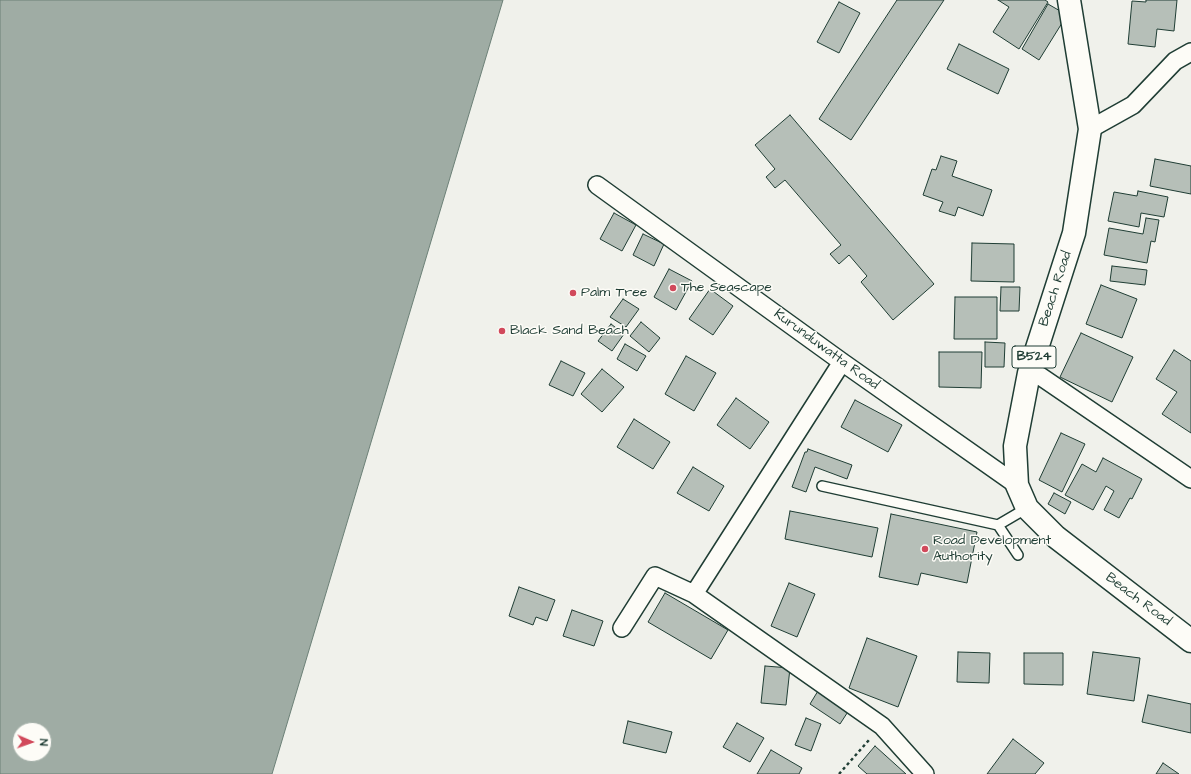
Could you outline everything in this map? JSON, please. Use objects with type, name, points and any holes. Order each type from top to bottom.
[{"type":"main road","name":"Beach Road","points":[[1069,0],[1090,129],[1074,232],[1029,373],[1015,446],[1017,485],[1027,508],[1056,537],[1191,641]]},
{"type":"street","points":[[1090,129],[1133,105],[1175,61],[1191,52]]},
{"type":"street","name":"Kurunduwatta Road","points":[[597,186],[842,362],[1017,485]]},
{"type":"street","points":[[694,594],[842,362]]},
{"type":"street","points":[[1029,373],[1040,376],[1189,474]]},
{"type":"street","points":[[622,628],[655,576],[694,594],[882,726],[925,774]]},
{"type":"lane","points":[[822,486],[998,525],[1027,508]]},
{"type":"lane","points":[[998,525],[1018,555]]},
{"type":"path","points":[[839,774],[882,726]]},
{"type":"shaded area","points":[[0,0],[503,0],[272,774],[0,774]]},
{"type":"building","points":[[897,0],[944,0],[851,140],[819,119]]},
{"type":"building","points":[[998,0],[1045,0],[1048,2],[1019,49],[993,32],[1009,7]]},
{"type":"building","points":[[1146,0],[1177,0],[1174,31],[1157,29],[1155,47],[1128,44],[1132,1],[1146,2]]},
{"type":"building","points":[[839,2],[860,13],[839,53],[817,42]]},
{"type":"building","points":[[1048,4],[1067,15],[1039,60],[1022,49]]},
{"type":"building","points":[[959,44],[1009,69],[998,94],[947,69]]},
{"type":"building","points":[[790,115],[934,284],[893,320],[861,282],[867,276],[849,255],[839,264],[830,254],[841,245],[785,180],[775,188],[766,177],[775,169],[755,145]]},
{"type":"building","points":[[941,156],[957,161],[952,176],[992,190],[983,216],[958,207],[955,216],[939,211],[943,202],[923,195],[932,169],[936,170]]},
{"type":"building","points":[[1155,159],[1191,166],[1191,194],[1150,186]]},
{"type":"building","points":[[1138,191],[1168,197],[1164,217],[1141,213],[1139,227],[1108,221],[1114,192],[1137,196]]},
{"type":"building","points":[[614,213],[636,225],[622,251],[600,239]]},
{"type":"building","points":[[1146,218],[1159,220],[1155,242],[1151,241],[1147,263],[1104,255],[1109,228],[1143,234]]},
{"type":"building","points":[[643,234],[664,244],[654,266],[633,255]]},
{"type":"building","points":[[972,243],[1014,244],[1014,282],[971,281]]},
{"type":"building","points":[[1112,266],[1147,270],[1145,285],[1110,281]]},
{"type":"building","points":[[669,269],[692,281],[676,310],[654,297]]},
{"type":"building","points":[[1101,285],[1137,299],[1122,338],[1086,324]]},
{"type":"building","points":[[1001,287],[1020,287],[1019,311],[1000,311]]},
{"type":"building","points":[[710,289],[733,306],[713,335],[689,319]]},
{"type":"building","points":[[955,297],[997,297],[997,339],[954,339]]},
{"type":"building","points":[[623,299],[639,309],[626,327],[610,317]]},
{"type":"building","points":[[641,322],[660,338],[649,352],[630,336]]},
{"type":"building","points":[[611,324],[624,334],[612,351],[598,341]]},
{"type":"building","points":[[1081,333],[1133,357],[1112,402],[1060,377]]},
{"type":"building","points":[[985,342],[1005,343],[1004,367],[985,367]]},
{"type":"building","points":[[625,344],[646,356],[637,371],[617,359]]},
{"type":"building","points":[[1174,350],[1191,361],[1191,433],[1162,414],[1177,392],[1156,379]]},
{"type":"building","points":[[939,352],[982,352],[981,388],[939,387]]},
{"type":"building","points":[[686,356],[716,373],[694,411],[665,394]]},
{"type":"building","points":[[561,361],[585,373],[573,396],[549,385]]},
{"type":"building","points":[[602,369],[624,387],[602,412],[581,394]]},
{"type":"building","points":[[736,398],[769,422],[750,449],[717,425]]},
{"type":"building","points":[[855,400],[902,425],[888,452],[841,427]]},
{"type":"building","points":[[634,419],[670,442],[653,469],[617,447]]},
{"type":"building","points":[[1061,433],[1085,444],[1062,492],[1039,480]]},
{"type":"building","points":[[808,449],[852,465],[847,479],[815,467],[806,492],[792,487],[805,452],[807,452]]},
{"type":"building","points":[[1103,458],[1142,479],[1132,499],[1130,498],[1119,518],[1104,510],[1114,491],[1106,486],[1093,510],[1065,495],[1082,464],[1096,472]]},
{"type":"building","points":[[693,467],[724,486],[709,511],[677,493]]},
{"type":"building","points":[[1054,493],[1071,502],[1065,514],[1048,504]]},
{"type":"building","points":[[790,511],[878,528],[872,557],[785,539]]},
{"type":"building","points":[[891,514],[977,532],[967,583],[921,573],[918,585],[879,577]]},
{"type":"building","points":[[789,583],[815,594],[797,637],[771,626]]},
{"type":"building","points":[[519,587],[555,600],[547,621],[536,617],[533,625],[509,616]]},
{"type":"building","points":[[665,593],[728,630],[711,659],[648,622]]},
{"type":"building","points":[[572,610],[603,621],[594,646],[563,636]]},
{"type":"building","points":[[867,638],[917,656],[898,707],[849,688]]},
{"type":"building","points":[[958,652],[990,653],[989,683],[957,682]]},
{"type":"building","points":[[1093,652],[1140,658],[1134,701],[1087,694]]},
{"type":"building","points":[[1024,653],[1063,653],[1063,685],[1024,684]]},
{"type":"building","points":[[765,666],[790,668],[786,705],[761,703]]},
{"type":"building","points":[[821,686],[851,707],[840,724],[810,704]]},
{"type":"building","points":[[1148,695],[1191,704],[1191,733],[1142,722]]},
{"type":"building","points":[[806,718],[821,724],[811,751],[795,745]]},
{"type":"building","points":[[628,721],[672,732],[666,753],[623,743]]},
{"type":"building","points":[[737,723],[764,738],[750,762],[723,747]]},
{"type":"building","points":[[1013,739],[1044,763],[1035,774],[987,774]]},
{"type":"building","points":[[875,746],[906,774],[867,774],[858,766]]},
{"type":"building","points":[[771,750],[802,768],[799,774],[757,774]]},
{"type":"building","points":[[1163,763],[1179,774],[1156,774]]},
{"type":"place","name":"The Seascape","points":[[673,288]]},
{"type":"place","name":"Palm Tree","points":[[573,293]]},
{"type":"place","name":"Black Sand Beach","points":[[502,331]]},
{"type":"place","name":"Road Development Authority","points":[[925,549]]}]
